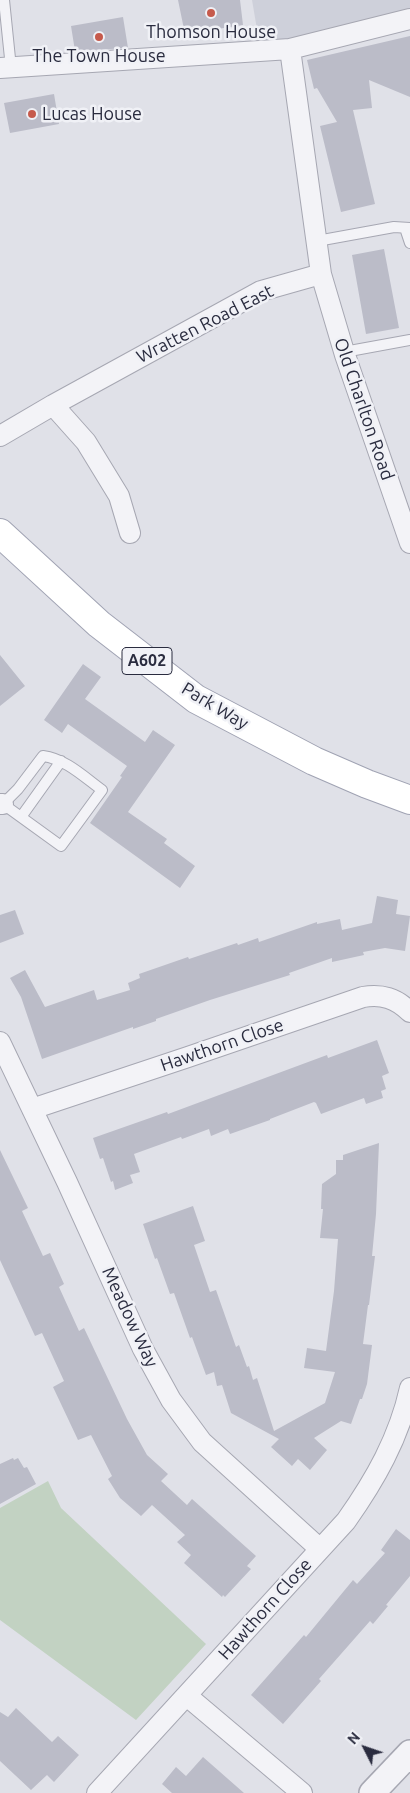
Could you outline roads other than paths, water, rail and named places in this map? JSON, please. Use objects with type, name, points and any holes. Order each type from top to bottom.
[{"type":"main road","name":"Park Way","points":[[0,533],[99,624],[196,699],[314,761],[366,784],[410,800]]},
{"type":"street","points":[[5,68],[290,49],[410,19]]},
{"type":"street","points":[[290,49],[321,274]]},
{"type":"street","name":"Old Charlton Road","points":[[321,274],[344,352],[410,543]]},
{"type":"street","name":"Wratten Road East","points":[[0,436],[261,291],[321,274]]},
{"type":"street","points":[[53,405],[86,442],[119,496],[130,533]]},
{"type":"street","name":"Hawthorn Close","points":[[32,1109],[363,996],[388,997],[398,1002],[410,1012]]},
{"type":"street","name":"Meadow Way","points":[[0,1042],[84,1218],[143,1349],[171,1400],[202,1442],[320,1549]]},
{"type":"street","name":"Hawthorn Close","points":[[97,1793],[346,1521],[382,1466],[394,1440],[410,1388]]},
{"type":"street","points":[[187,1696],[302,1793]]},
{"type":"street","points":[[372,1793],[410,1753]]},
{"type":"lane","points":[[4,0],[5,68]]},
{"type":"lane","points":[[317,241],[394,227],[408,228],[410,243]]},
{"type":"lane","points":[[344,352],[410,340]]},
{"type":"lane","points":[[43,756],[53,757],[61,761],[102,790],[61,846],[1,804],[18,789],[43,756]]},
{"type":"lane","points":[[21,817],[61,761]]},
{"type":"place","name":"Thomson House","points":[[211,13]]},
{"type":"place","name":"The Town House","points":[[99,37]]},
{"type":"place","name":"Lucas House","points":[[32,114]]}]
